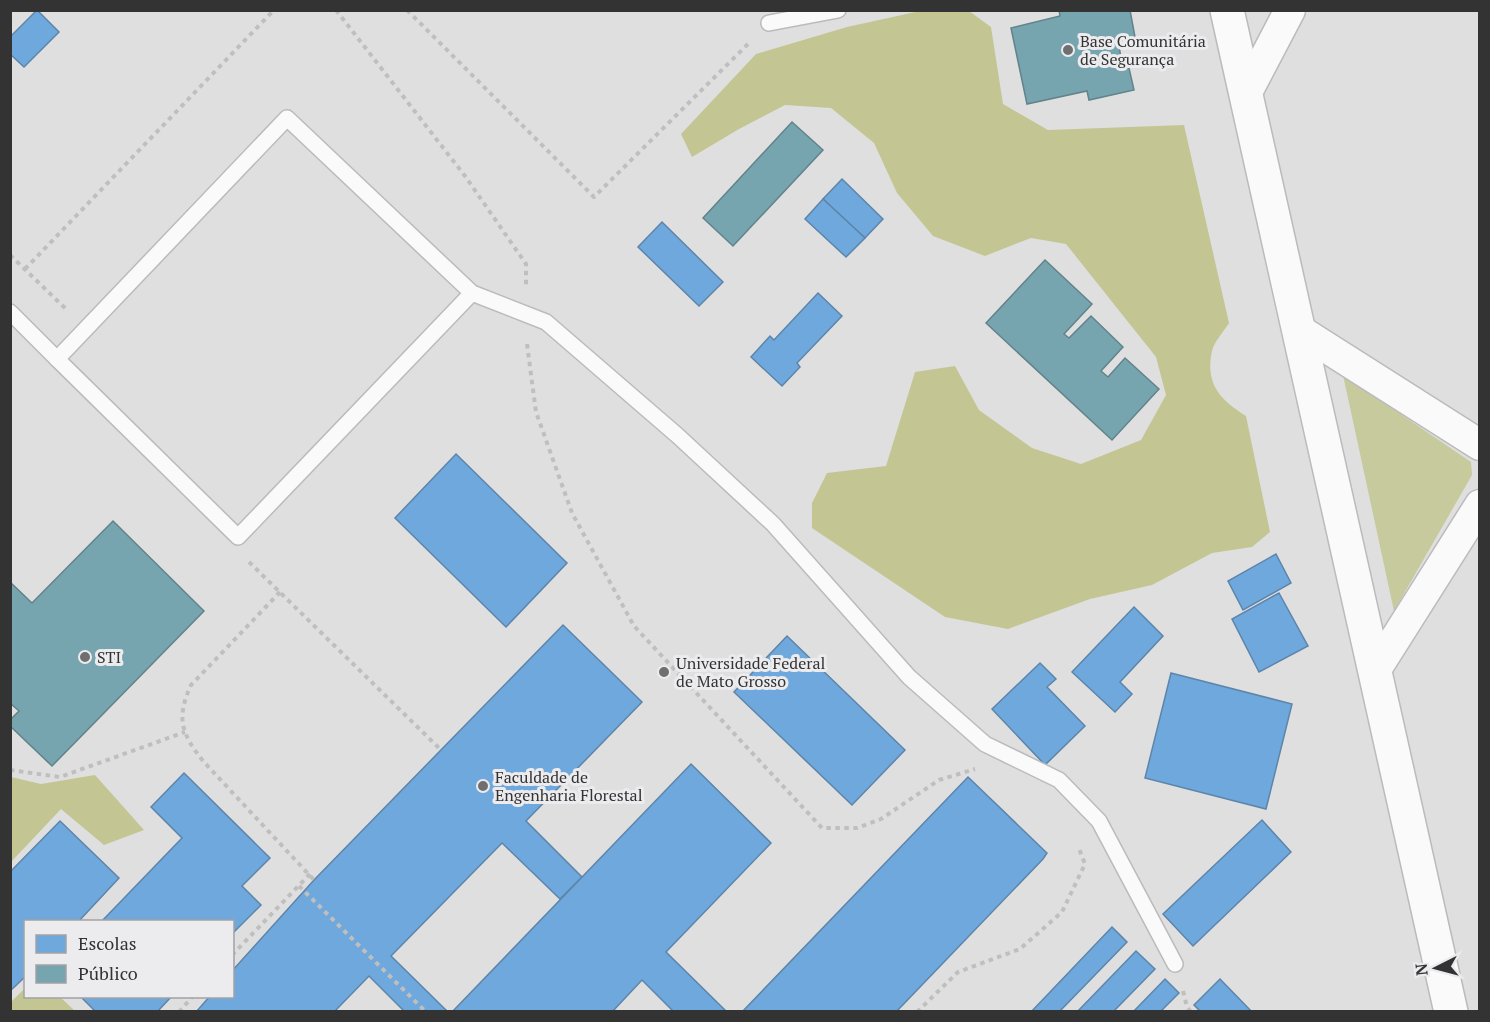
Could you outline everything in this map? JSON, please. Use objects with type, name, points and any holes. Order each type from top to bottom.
[{"type":"street","points":[[1227,10],[1451,1011]]},
{"type":"street","points":[[1246,94],[1290,10]]},
{"type":"street","points":[[1299,330],[1479,445]]},
{"type":"street","points":[[1375,671],[1479,505]]},
{"type":"lane","points":[[769,23],[838,10]]},
{"type":"lane","points":[[57,359],[287,118],[472,293],[546,322],[678,436],[773,524],[909,677],[985,744],[1059,780],[1099,821],[1175,964]]},
{"type":"lane","points":[[10,312],[238,537],[472,293]]},
{"type":"path","points":[[25,270],[274,10]]},
{"type":"path","points":[[336,10],[465,176],[526,264],[528,363],[536,411],[572,513],[633,626],[822,828],[857,828],[881,819],[939,780],[980,768]]},
{"type":"path","points":[[407,10],[594,197],[769,23]]},
{"type":"path","points":[[10,255],[86,329]]},
{"type":"path","points":[[245,558],[441,750]]},
{"type":"path","points":[[280,592],[191,685],[183,703],[182,723],[188,743],[202,761],[314,880]]},
{"type":"path","points":[[10,770],[60,777],[184,732]]},
{"type":"path","points":[[917,1011],[958,972],[1020,949],[1062,912],[1085,864],[1077,844]]},
{"type":"path","points":[[234,954],[310,874]]},
{"type":"path","points":[[299,886],[426,1011]]},
{"type":"path","points":[[179,1011],[191,998]]},
{"type":"green space","points":[[920,11],[969,11],[991,27],[1003,104],[1048,130],[1184,125],[1229,323],[1213,348],[1211,373],[1213,382],[1222,397],[1246,416],[1270,532],[1252,547],[1212,553],[1152,585],[1090,599],[1008,629],[945,617],[812,528],[812,503],[827,473],[886,466],[915,372],[955,366],[979,410],[1032,448],[1081,464],[1141,440],[1166,395],[1156,357],[1066,244],[1031,238],[985,256],[933,236],[897,193],[874,143],[831,108],[785,105],[692,157],[681,134],[756,54],[847,27]]},
{"type":"green space","points":[[1343,375],[1471,462],[1472,475],[1394,611]]},
{"type":"green space","points":[[95,775],[144,830],[104,845],[61,809],[11,862],[11,777],[41,784]]},
{"type":"green space","points":[[24,989],[24,998],[61,998],[75,1011],[11,1011],[11,1002]]},
{"type":"building: Escolas","points":[[37,10],[59,32],[24,67],[10,54],[10,37]]},
{"type":"building: Escolas","points":[[842,179],[883,219],[865,238],[823,199]]},
{"type":"building: Escolas","points":[[823,199],[865,238],[846,257],[805,219]]},
{"type":"building: Escolas","points":[[662,222],[723,282],[699,306],[638,247]]},
{"type":"building: Escolas","points":[[818,293],[842,316],[797,363],[800,367],[782,386],[751,357],[770,336],[774,340]]},
{"type":"building: Escolas","points":[[456,454],[567,563],[506,627],[395,518]]},
{"type":"building: Escolas","points":[[1276,554],[1291,583],[1243,610],[1228,581]]},
{"type":"building: Escolas","points":[[1279,593],[1308,646],[1259,672],[1232,619]]},
{"type":"building: Escolas","points":[[1134,607],[1163,636],[1120,682],[1132,694],[1115,712],[1072,672]]},
{"type":"building: Escolas","name":"Faculdade de Engenharia Florestal","points":[[563,625],[642,702],[526,821],[582,877],[560,899],[502,843],[391,956],[448,1012],[405,1012],[369,976],[334,1012],[196,1012],[208,998],[234,998],[234,969],[314,880]]},
{"type":"building: Escolas","points":[[787,636],[905,750],[852,805],[734,692]]},
{"type":"building: Escolas","points":[[1040,663],[1056,679],[1047,687],[1085,726],[1045,765],[992,709]]},
{"type":"building: Escolas","points":[[1171,673],[1292,704],[1266,809],[1145,778]]},
{"type":"building: Escolas","points":[[691,764],[771,843],[666,952],[727,1012],[674,1012],[642,980],[612,1012],[452,1012]]},
{"type":"building: Escolas","points":[[184,773],[270,858],[242,886],[261,905],[234,932],[234,920],[103,920],[182,838],[151,807]]},
{"type":"building: Escolas","points":[[968,777],[1047,853],[896,1012],[742,1012]]},
{"type":"building: Escolas","points":[[1262,820],[1291,852],[1193,946],[1163,914]]},
{"type":"building: Escolas","points":[[60,821],[119,878],[80,920],[24,920],[24,978],[10,991],[10,872]]},
{"type":"building: Escolas","points":[[1112,927],[1127,942],[1059,1012],[1031,1012]]},
{"type":"building: Escolas","points":[[1136,951],[1155,969],[1113,1012],[1077,1012]]},
{"type":"building: Escolas","points":[[1165,979],[1179,993],[1160,1012],[1133,1012]]},
{"type":"building: Escolas","points":[[1220,979],[1252,1012],[1201,1012],[1194,1005]]},
{"type":"building: Escolas","points":[[82,998],[170,998],[157,1012],[96,1012]]},
{"type":"building: Público","name":"Base Comunitária de Segurança","points":[[1059,10],[1130,10],[1135,37],[1118,41],[1123,69],[1129,68],[1134,90],[1089,100],[1087,91],[1027,104],[1011,28],[1060,16]]},
{"type":"building: Público","points":[[792,122],[823,150],[733,246],[703,218]]},
{"type":"building: Público","points":[[1045,260],[1092,304],[1064,334],[1069,338],[1091,316],[1123,347],[1101,371],[1108,377],[1125,358],[1159,389],[1112,440],[986,323]]},
{"type":"building: Público","name":"STI","points":[[113,521],[204,611],[52,766],[10,726],[10,720],[19,711],[10,703],[10,582],[32,603]]},
{"type":"place","name":"Base Comunitária de Segurança","points":[[1068,50]]},
{"type":"place","name":"STI","points":[[85,657]]},
{"type":"place","name":"Universidade Federal de Mato Grosso","points":[[664,672]]},
{"type":"place","name":"Faculdade de Engenharia Florestal","points":[[483,786]]}]
